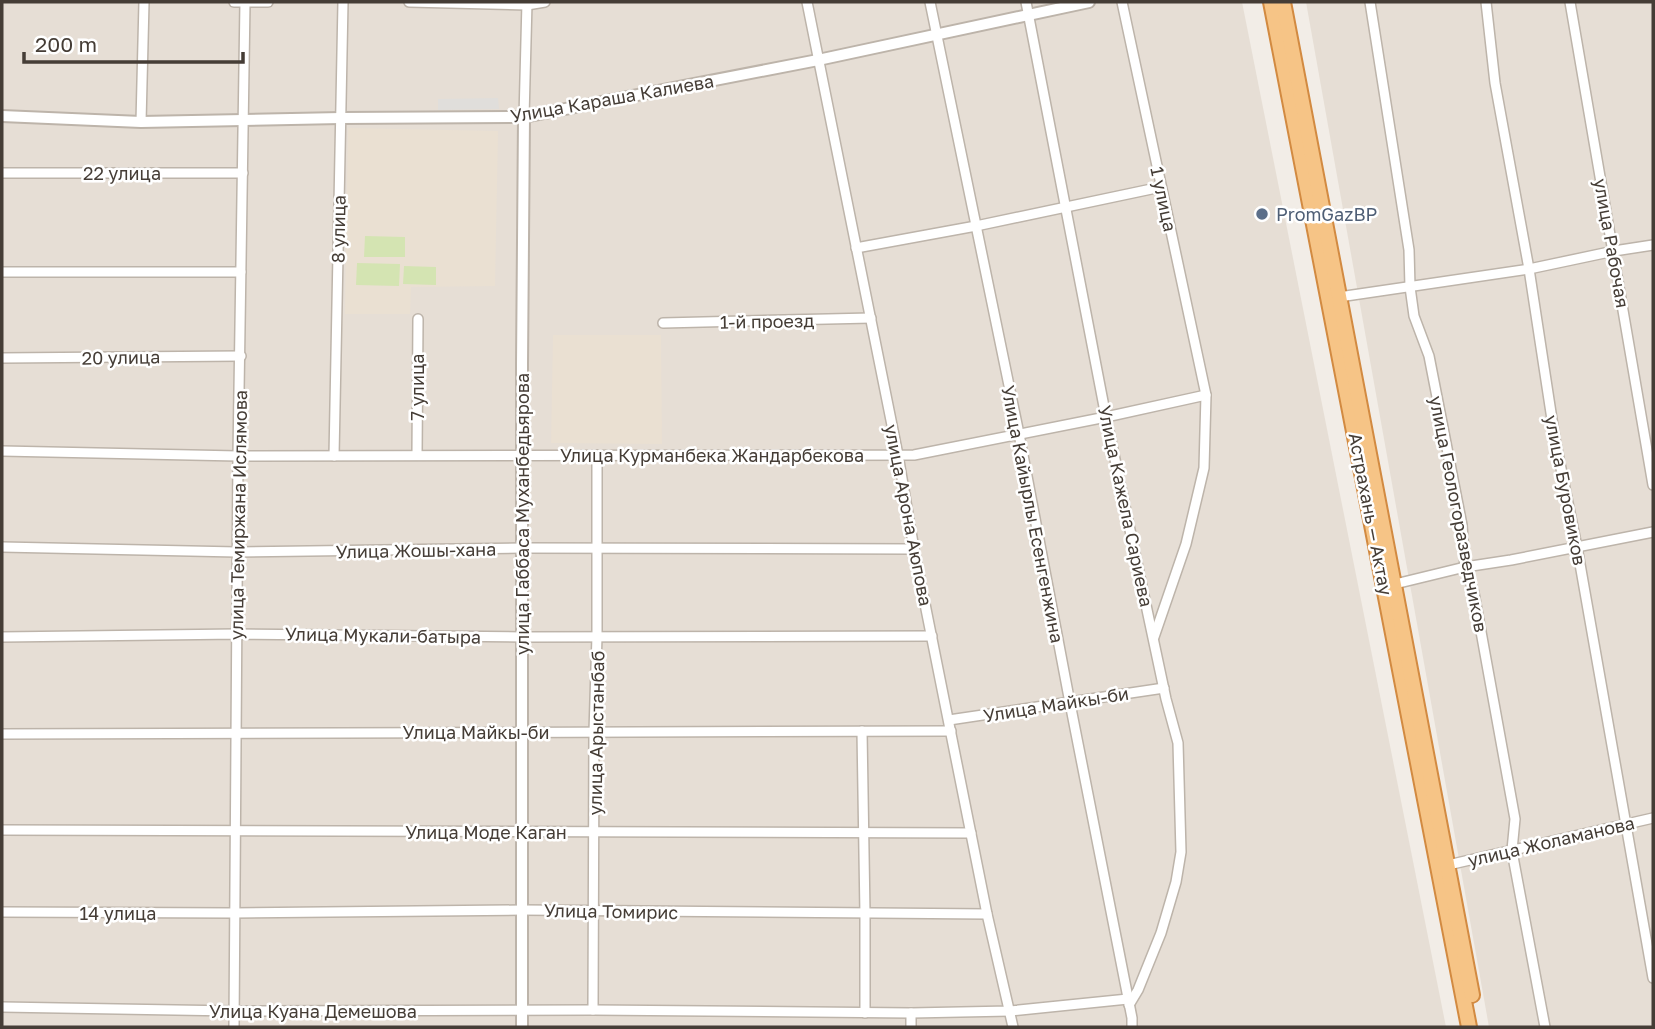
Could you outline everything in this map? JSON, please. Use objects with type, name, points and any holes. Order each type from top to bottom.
[{"type":"highway","name":"Астрахань — Актау","points":[[1278,3],[1339,297],[1469,1027]]},
{"type":"highway","name":"Астрахань — Актау","points":[[1278,3],[1285,81],[1390,585]]},
{"type":"highway","name":"Астрахань — Актау","points":[[1411,697],[1448,865],[1478,1027]]},
{"type":"street","points":[[141,122],[144,2]]},
{"type":"street","points":[[234,2],[268,2]]},
{"type":"street","name":"улица Темиржана Ислямова","points":[[234,1027],[238,456],[245,2]]},
{"type":"street","name":"8 улица","points":[[334,456],[343,2]]},
{"type":"street","points":[[409,2],[545,2]]},
{"type":"street","name":"улица Арона Аюпова","points":[[807,2],[987,915],[1013,1027]]},
{"type":"street","name":"Улица Кайырлы Есенгенжина","points":[[930,2],[1019,434],[1132,1027]]},
{"type":"street","name":"Улица Кажела Сариева","points":[[1026,2],[1106,417],[1178,743],[1181,852],[1176,882],[1161,933],[1138,989],[1129,1002]]},
{"type":"street","name":"Улица Караша Калиева","points":[[2,116],[141,122],[524,117],[937,36],[1089,2]]},
{"type":"street","name":"1 улица","points":[[1122,2],[1206,396],[1204,468],[1186,544],[1154,638]]},
{"type":"street","name":"улица Геологоразведчиков","points":[[1370,2],[1409,250],[1409,287],[1414,316],[1432,369],[1462,525],[1465,567],[1474,593],[1515,819],[1512,850],[1545,1027]]},
{"type":"street","name":"улица Буровиков","points":[[1486,2],[1495,83],[1555,439],[1577,547],[1653,978]]},
{"type":"street","name":"улица Рабочая","points":[[1570,2],[1653,485]]},
{"type":"street","name":"улица Габбаса Муханбедьярова","points":[[522,1027],[522,455],[527,4]]},
{"type":"street","name":"22 улица","points":[[2,173],[243,173]]},
{"type":"street","points":[[856,248],[1161,187]]},
{"type":"street","points":[[1339,297],[1528,269],[1653,245]]},
{"type":"street","points":[[2,272],[241,272]]},
{"type":"street","name":"1-й проезд","points":[[663,323],[871,318]]},
{"type":"street","name":"7 улица","points":[[417,455],[418,320]]},
{"type":"street","name":"20 улица","points":[[2,358],[241,356]]},
{"type":"street","name":"Улица Курманбека Жандарбекова","points":[[2,451],[238,456],[914,455],[1206,396]]},
{"type":"street","name":"улица Арыстанбаб","points":[[593,1010],[597,455]]},
{"type":"street","points":[[1390,585],[1465,567],[1653,532]]},
{"type":"street","name":"Улица Жошы-хана","points":[[2,547],[237,552],[522,548],[914,549]]},
{"type":"street","name":"Улица Мукали-батыра","points":[[2,637],[237,634],[932,636]]},
{"type":"street","name":"Улица Майкы-би","points":[[948,720],[1164,688]]},
{"type":"street","points":[[862,731],[865,1013]]},
{"type":"street","name":"Улица Майкы-би","points":[[2,734],[951,731]]},
{"type":"street","name":"улица Жоламанова","points":[[1448,865],[1653,818]]},
{"type":"street","name":"Улица Моде Каган","points":[[2,830],[971,833]]},
{"type":"street","name":"Улица Томирис","points":[[234,913],[592,911],[987,915]]},
{"type":"street","name":"14 улица","points":[[2,912],[234,913]]},
{"type":"street","name":"Улица Куана Демешова","points":[[2,1007],[233,1011],[911,1013],[1010,1011],[1129,1002]]},
{"type":"street","points":[[911,1013],[911,1027]]},
{"type":"shaded area","points":[[2,2],[1242,2],[1446,1027],[2,1027]]},
{"type":"shaded area","points":[[1306,2],[1653,2],[1653,1027],[1489,1027]]},
{"type":"shaded area","points":[[498,98],[499,109],[438,110],[438,99]]},
{"type":"shaded area","points":[[348,128],[498,131],[495,286],[411,287],[410,314],[345,314]]},
{"type":"shaded area","points":[[553,335],[661,335],[662,444],[551,443]]},
{"type":"green space","points":[[365,236],[405,237],[405,257],[364,257]]},
{"type":"green space","points":[[357,263],[400,264],[399,286],[356,285]]},
{"type":"green space","points":[[404,266],[436,267],[436,285],[403,284]]},
{"type":"place","name":"PromGazBP","points":[[1262,214]]}]
